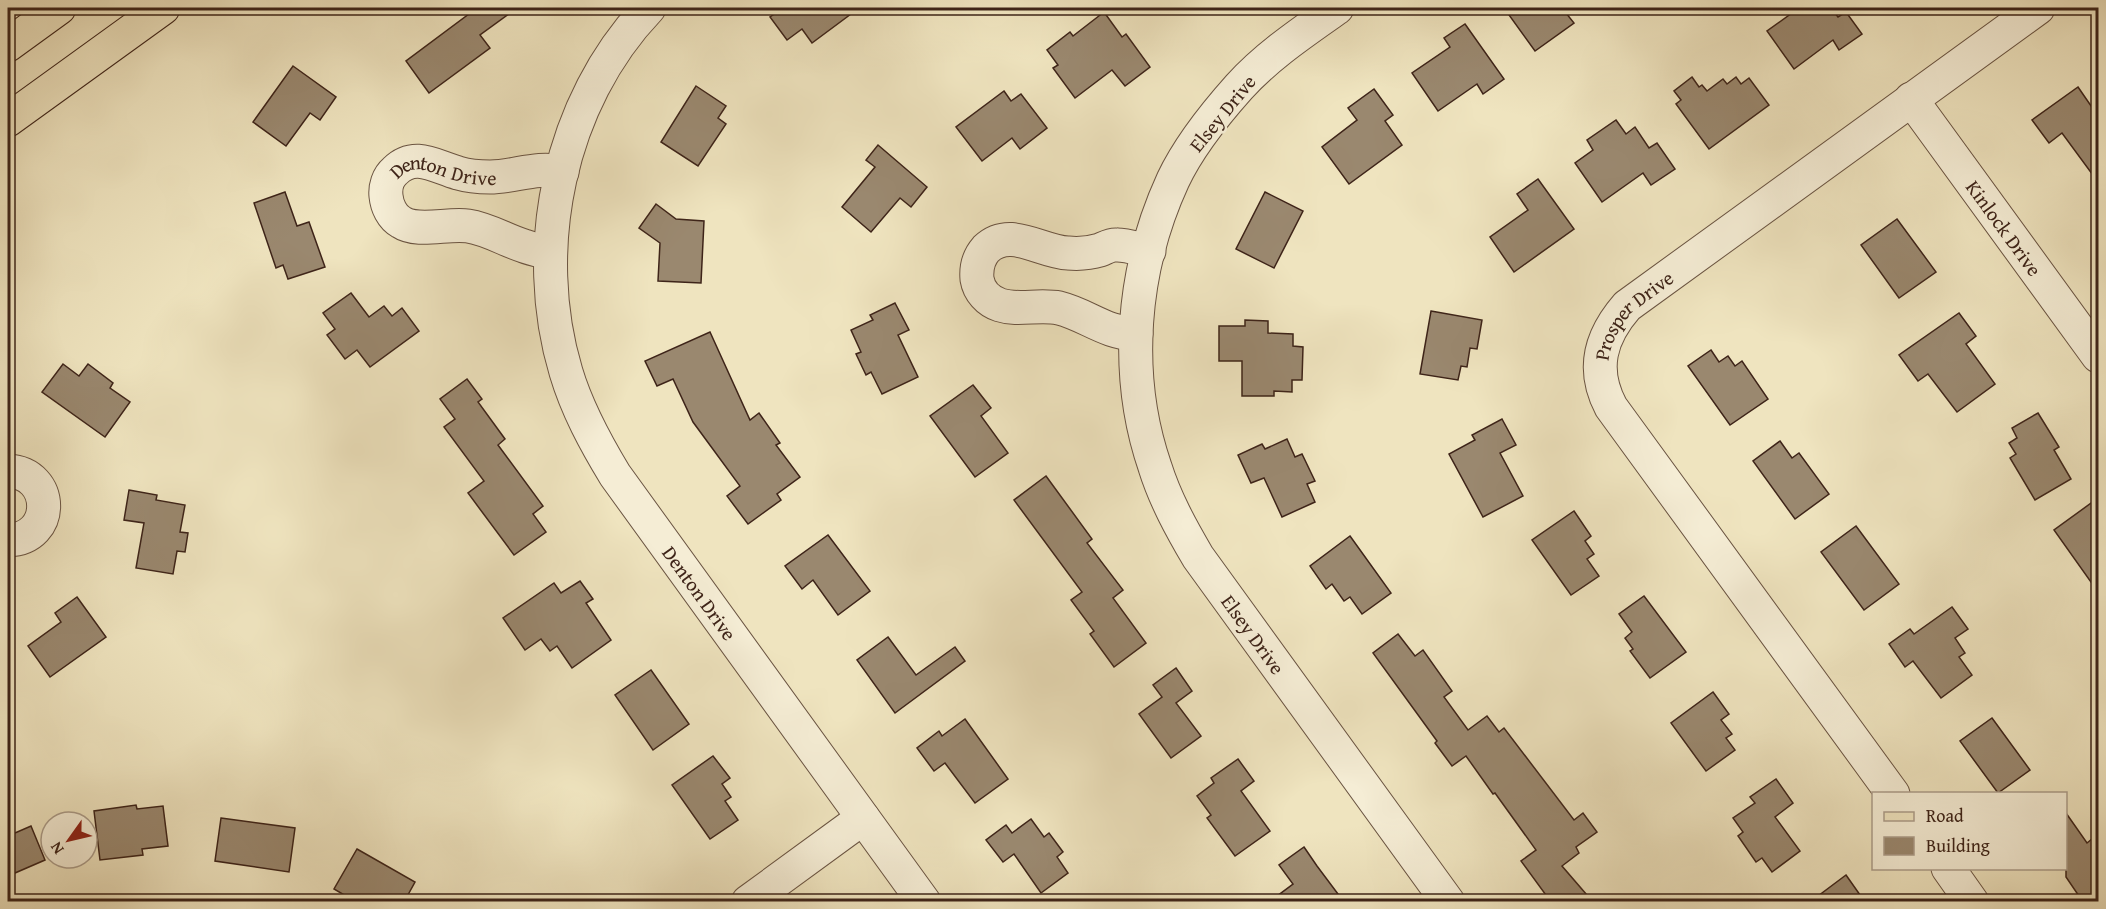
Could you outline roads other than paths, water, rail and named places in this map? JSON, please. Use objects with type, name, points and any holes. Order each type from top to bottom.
[{"type":"main road","points":[[8,45],[59,8]]},
{"type":"main road","points":[[8,120],[163,8]]},
{"type":"street","name":"Denton Drive","points":[[650,8],[618,46],[596,82],[574,130],[562,172],[550,252],[553,310],[566,373],[595,441],[621,483],[924,902]]},
{"type":"street","name":"Elsey Drive","points":[[1337,8],[1273,56],[1240,86],[1221,107],[1191,149],[1174,179],[1160,214],[1139,292],[1136,334],[1137,376],[1145,435],[1154,467],[1179,525],[1198,557],[1448,902]]},
{"type":"street","name":"Prosper Drive","points":[[1892,792],[1611,407],[1603,389],[1600,361],[1603,343],[1610,328],[1627,306],[2038,8]]},
{"type":"street","name":"Kinlock Drive","points":[[1911,99],[2098,356]]},
{"type":"street","name":"Denton Drive","points":[[550,252],[524,246],[470,226],[450,224],[417,228],[408,226],[391,213],[386,186],[390,175],[396,169],[415,160],[427,161],[457,173],[474,176],[492,177],[547,169],[562,172]]},
{"type":"street","points":[[1136,334],[1122,334],[1107,330],[1082,316],[1059,308],[1037,305],[1007,307],[997,304],[981,291],[977,272],[979,259],[990,246],[1004,240],[1014,239],[1053,252],[1091,252],[1116,244],[1149,251]]},
{"type":"street","points":[[8,471],[17,471],[27,475],[36,483],[42,493],[44,504],[43,516],[38,526],[30,534],[20,539],[8,540]]},
{"type":"street","points":[[748,902],[863,818]]},
{"type":"street","points":[[1949,870],[1972,902]]}]
